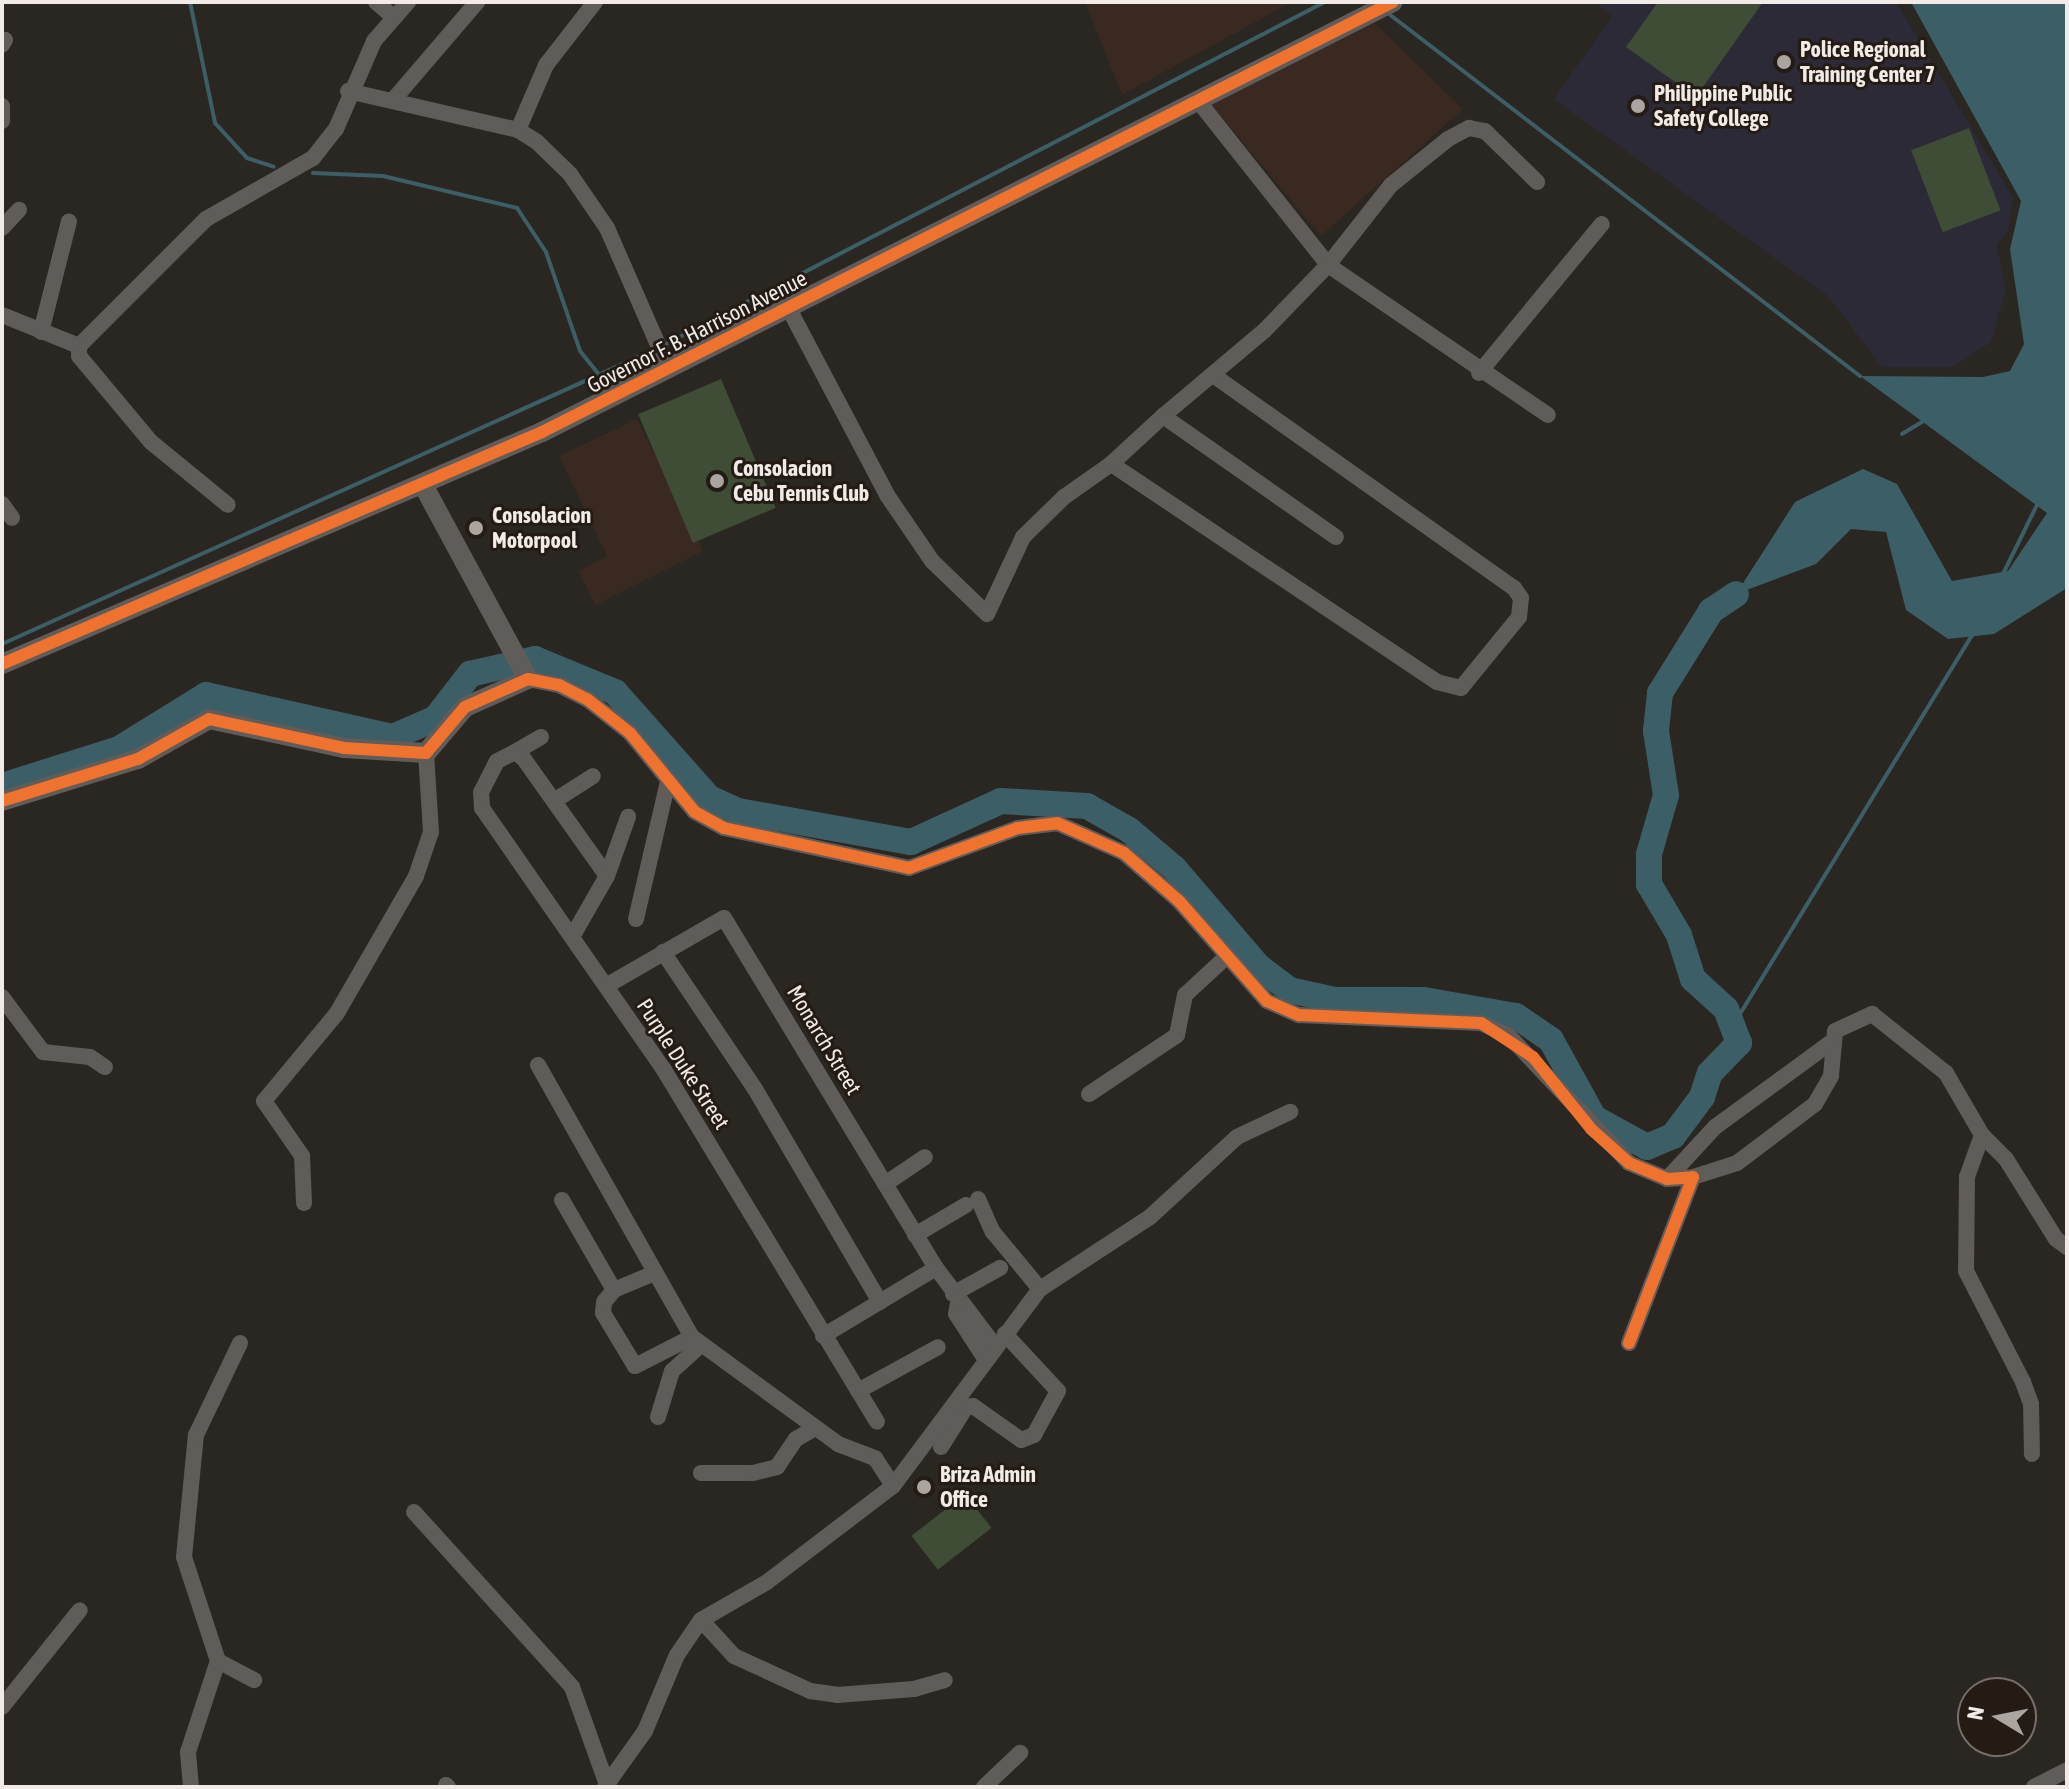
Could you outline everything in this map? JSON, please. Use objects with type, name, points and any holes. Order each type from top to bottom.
[{"type":"street","points":[[376,2],[392,16]]},
{"type":"street","points":[[228,505],[151,442],[79,356],[79,346],[206,219],[313,158],[336,129],[348,91],[392,16],[408,2]]},
{"type":"street","points":[[394,99],[477,2]]},
{"type":"street","points":[[518,130],[546,65],[595,2]]},
{"type":"street","name":"Governor F. B. Harrison Avenue","points":[[2,664],[423,485],[662,353],[788,307],[1393,2]]},
{"type":"street","points":[[348,91],[394,99],[518,130],[570,174],[607,228],[662,353]]},
{"type":"street","points":[[1199,102],[1328,265],[1479,373],[1548,415]]},
{"type":"street","points":[[2,106],[2,121]]},
{"type":"street","points":[[788,307],[887,495],[932,561],[987,614],[1023,537],[1064,497],[1111,464],[1213,375],[1328,265],[1391,185],[1469,128],[1485,131],[1537,182]]},
{"type":"street","points":[[2,228],[19,210]]},
{"type":"street","points":[[41,332],[69,221]]},
{"type":"street","points":[[1479,373],[1602,224]]},
{"type":"street","points":[[2,315],[79,346]]},
{"type":"street","points":[[1111,464],[1437,682],[1461,688],[1519,617],[1521,598],[1514,588],[1213,375]]},
{"type":"street","points":[[1163,416],[1336,537]]},
{"type":"street","points":[[423,485],[521,668],[587,699],[630,733],[695,812],[724,828],[909,868],[1018,828],[1057,823],[1124,853],[1179,901],[1225,958],[1267,1001],[1299,1015],[1481,1023],[1509,1036],[1620,1155],[1667,1179],[1693,1177],[1737,1163],[1815,1104],[1831,1076],[1830,1043]]},
{"type":"street","points":[[304,1203],[302,1156],[264,1101],[337,1013],[416,876],[431,832],[426,753],[465,707],[521,668]]},
{"type":"street","points":[[2,801],[138,759],[209,719],[344,748],[426,753]]},
{"type":"street","points":[[541,737],[520,756],[607,876]]},
{"type":"street","name":"Purple Duke Street","points":[[520,756],[497,761],[481,792],[482,808],[606,986],[877,1422]]},
{"type":"street","points":[[554,801],[593,776]]},
{"type":"street","points":[[636,919],[668,781]]},
{"type":"street","points":[[572,937],[607,876],[628,817]]},
{"type":"street","name":"Monarch Street","points":[[606,986],[724,918],[955,1298],[956,1314],[995,1347],[1058,1391],[1034,1435],[1021,1440],[973,1406],[941,1447]]},
{"type":"street","points":[[663,952],[755,1089],[880,1302]]},
{"type":"street","points":[[1089,1094],[1177,1035],[1185,995],[1225,958]]},
{"type":"street","points":[[2,997],[43,1052],[90,1057],[105,1067]]},
{"type":"street","points":[[1667,1179],[1715,1127],[1830,1043],[1844,1021],[1865,1014],[1882,1017],[1946,1073],[1982,1135],[2006,1159],[2056,1239],[2067,1247]]},
{"type":"street","points":[[538,1065],[652,1274],[696,1342],[770,1389],[815,1428],[875,1458],[893,1486]]},
{"type":"street","points":[[606,1786],[645,1731],[677,1655],[701,1620],[767,1582],[893,1486],[1040,1289],[1150,1217],[1237,1137],[1290,1112]]},
{"type":"street","points":[[1982,1135],[1967,1177],[1966,1271],[2027,1393],[2032,1454]]},
{"type":"street","points":[[885,1184],[925,1157]]},
{"type":"street","points":[[1629,1343],[1693,1177]]},
{"type":"street","points":[[562,1200],[614,1290]]},
{"type":"street","points":[[915,1235],[972,1202],[1040,1289]]},
{"type":"street","points":[[823,1336],[936,1268]]},
{"type":"street","points":[[955,1298],[1000,1268]]},
{"type":"street","points":[[652,1274],[614,1290],[603,1313],[628,1362],[635,1366],[696,1342]]},
{"type":"street","points":[[658,1417],[672,1371],[696,1342]]},
{"type":"street","points":[[191,1787],[188,1752],[218,1661],[184,1557],[196,1435],[240,1343]]},
{"type":"street","points":[[858,1391],[938,1347]]},
{"type":"street","points":[[701,1473],[753,1473],[777,1467],[796,1439],[815,1428]]},
{"type":"street","points":[[414,1512],[572,1687],[606,1786]]},
{"type":"street","points":[[2,1707],[80,1610]]},
{"type":"street","points":[[701,1620],[734,1656],[810,1691],[837,1695],[914,1689],[945,1680]]},
{"type":"street","points":[[218,1661],[254,1680]]},
{"type":"street","points":[[984,1787],[1020,1753]]},
{"type":"street","points":[[2034,1787],[2067,1770]]},
{"type":"shaded area","points":[[1085,2],[1292,2],[1122,95]]},
{"type":"shaded area","points":[[1595,2],[1896,2],[2013,198],[2008,229],[1997,245],[2006,289],[1991,342],[1953,367],[1882,367],[1829,297],[1554,99],[1612,16]]},
{"type":"shaded area","points":[[1375,23],[1463,109],[1321,236],[1210,103]]},
{"type":"shaded area","points":[[637,419],[703,551],[595,605],[579,571],[607,556],[559,456]]},
{"type":"green space","points":[[1658,2],[1763,2],[1696,97],[1626,47]]},
{"type":"green space","points":[[1969,128],[2001,210],[1943,232],[1911,150]]},
{"type":"green space","name":"Consolacion Cebu Tennis Club","points":[[721,379],[776,508],[693,543],[638,414]]},
{"type":"green space","points":[[965,1494],[991,1528],[938,1570],[911,1536]]},
{"type":"water","points":[[1911,2],[2067,2],[2067,588],[1994,634],[1948,639],[1906,610],[1886,532],[1851,529],[1816,564],[1736,594],[1795,502],[1863,469],[1897,484],[1952,581],[2008,571],[2047,513],[1860,376],[1983,377],[2010,371],[2024,344],[2010,249],[2021,201]]},
{"type":"waterway","points":[[190,2],[215,123],[247,158],[274,167]]},
{"type":"waterway","points":[[664,345],[1325,2]]},
{"type":"waterway","points":[[1389,14],[1860,376]]},
{"type":"waterway","points":[[313,173],[383,176],[517,208],[546,252],[580,351],[602,378]]},
{"type":"waterway","points":[[2,644],[656,349]]},
{"type":"waterway","points":[[1902,434],[1927,419]]},
{"type":"waterway","points":[[2003,574],[2038,503]]},
{"type":"waterway","points":[[2,786],[119,749],[206,695],[393,737],[436,718],[470,674],[535,659],[615,692],[709,798],[738,811],[911,842],[1001,801],[1087,806],[1129,830],[1174,868],[1259,967],[1289,990],[1335,1000],[1424,1000],[1516,1016],[1551,1040],[1594,1118],[1647,1147],[1673,1136],[1702,1097],[1710,1073],[1739,1043],[1726,1009],[1693,979],[1679,935],[1649,884],[1649,854],[1666,795],[1656,731],[1660,693],[1711,611],[1736,594]]},
{"type":"waterway","points":[[1735,1022],[1974,632]]},
{"type":"cycle path","points":[[2,664],[542,432],[1393,2]]},
{"type":"cycle path","points":[[2,801],[138,759],[209,719],[344,748],[426,753],[465,707],[528,679],[559,685],[587,699],[630,733],[695,812],[724,828],[909,868],[1018,828],[1057,823],[1124,853],[1179,901],[1267,1001],[1299,1015],[1481,1023],[1533,1057],[1591,1129],[1629,1163],[1667,1179],[1693,1177],[1629,1343]]},
{"type":"place","name":"Police Regional Training Center 7","points":[[1784,62]]},
{"type":"place","name":"Philippine Public Safety College","points":[[1638,106]]},
{"type":"place","name":"Consolacion Cebu Tennis Club","points":[[717,481]]},
{"type":"place","name":"Consolacion Motorpool","points":[[476,528]]},
{"type":"place","name":"Briza Admin Office","points":[[924,1487]]}]
